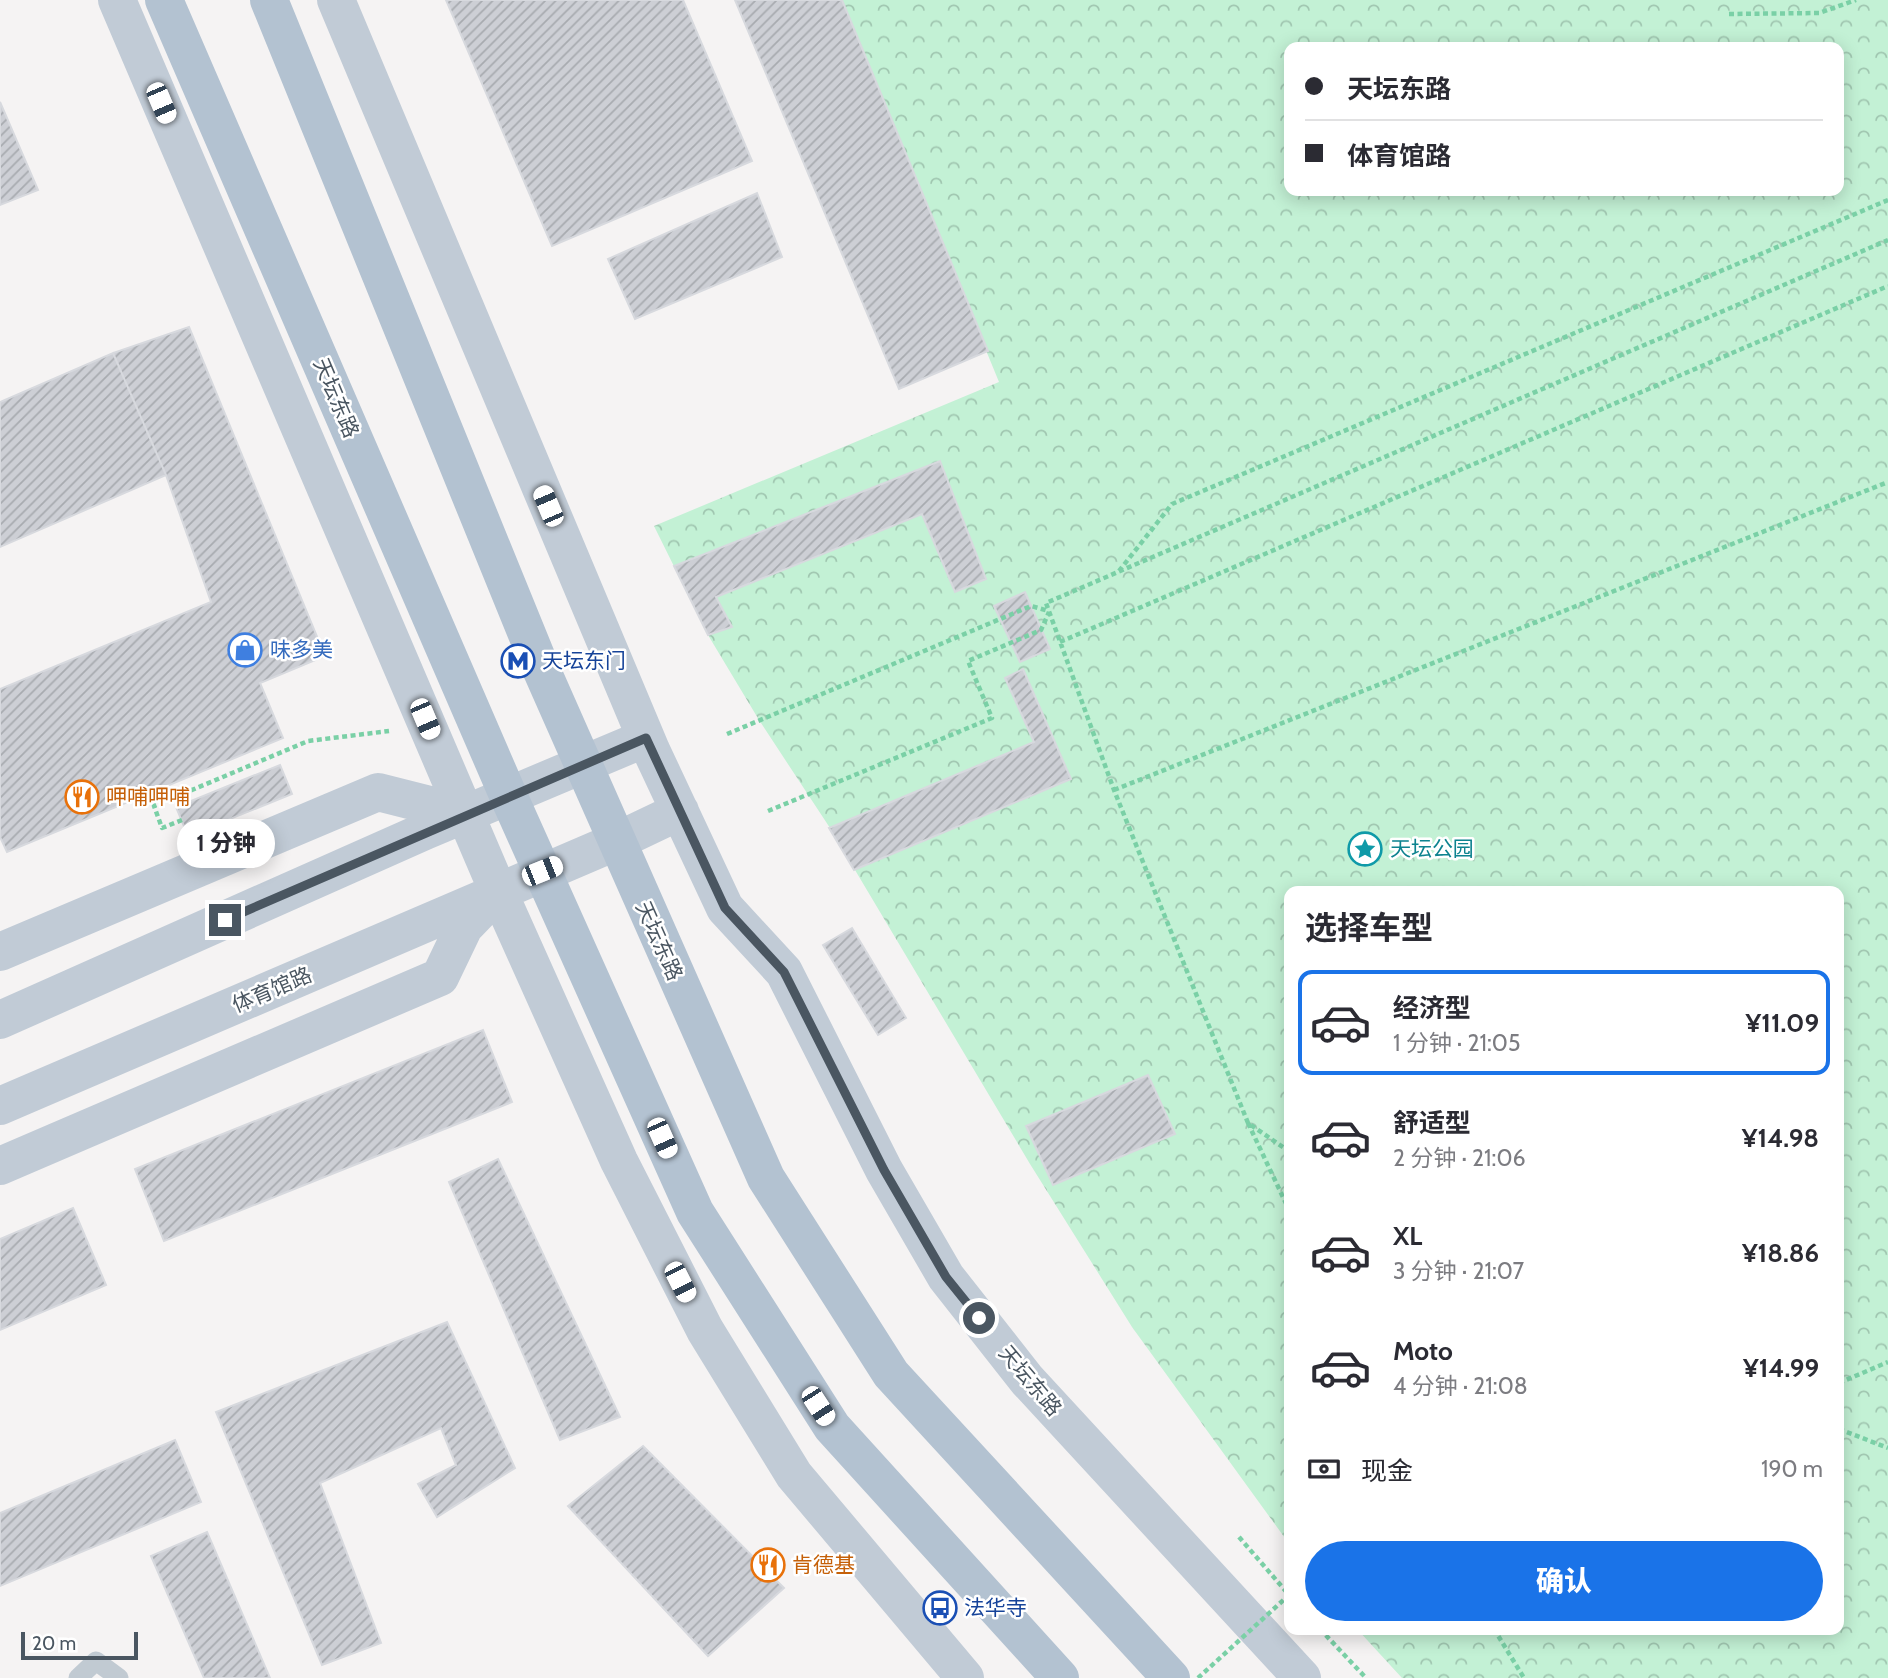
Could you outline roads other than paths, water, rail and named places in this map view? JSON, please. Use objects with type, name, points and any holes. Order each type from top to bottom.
[{"type":"main road","name":"天坛东路","points":[[164,0],[508,796],[695,1212],[825,1416],[1060,1678]]},
{"type":"main road","name":"天坛东路","points":[[269,0],[615,842],[766,1178],[891,1374],[1171,1678]]},
{"type":"street","points":[[117,0],[498,891],[619,1161],[705,1330],[794,1475],[965,1678]]},
{"type":"street","name":"天坛东路","points":[[335,0],[646,738],[725,908],[784,972],[884,1170],[946,1277],[1027,1380],[1302,1678]]},
{"type":"street","points":[[0,1020],[465,814],[646,738]]},
{"type":"street","points":[[0,952],[378,792],[465,814]]},
{"type":"street","name":"体育馆路","points":[[0,1106],[542,871],[615,842],[680,811]]},
{"type":"street","points":[[0,1166],[440,977],[464,927],[498,891]]},
{"type":"lane","points":[[78,1678],[96,1661],[119,1678]]},
{"type":"place","name":"味多美","points":[[245,650]]},
{"type":"place","name":"天坛东门","points":[[518,661]]},
{"type":"place","name":"呷哺呷哺","points":[[82,797]]},
{"type":"place","name":"天坛公园","points":[[1365,849]]},
{"type":"place","name":"肯德基","points":[[768,1565]]},
{"type":"place","name":"法华寺","points":[[940,1608]]}]
